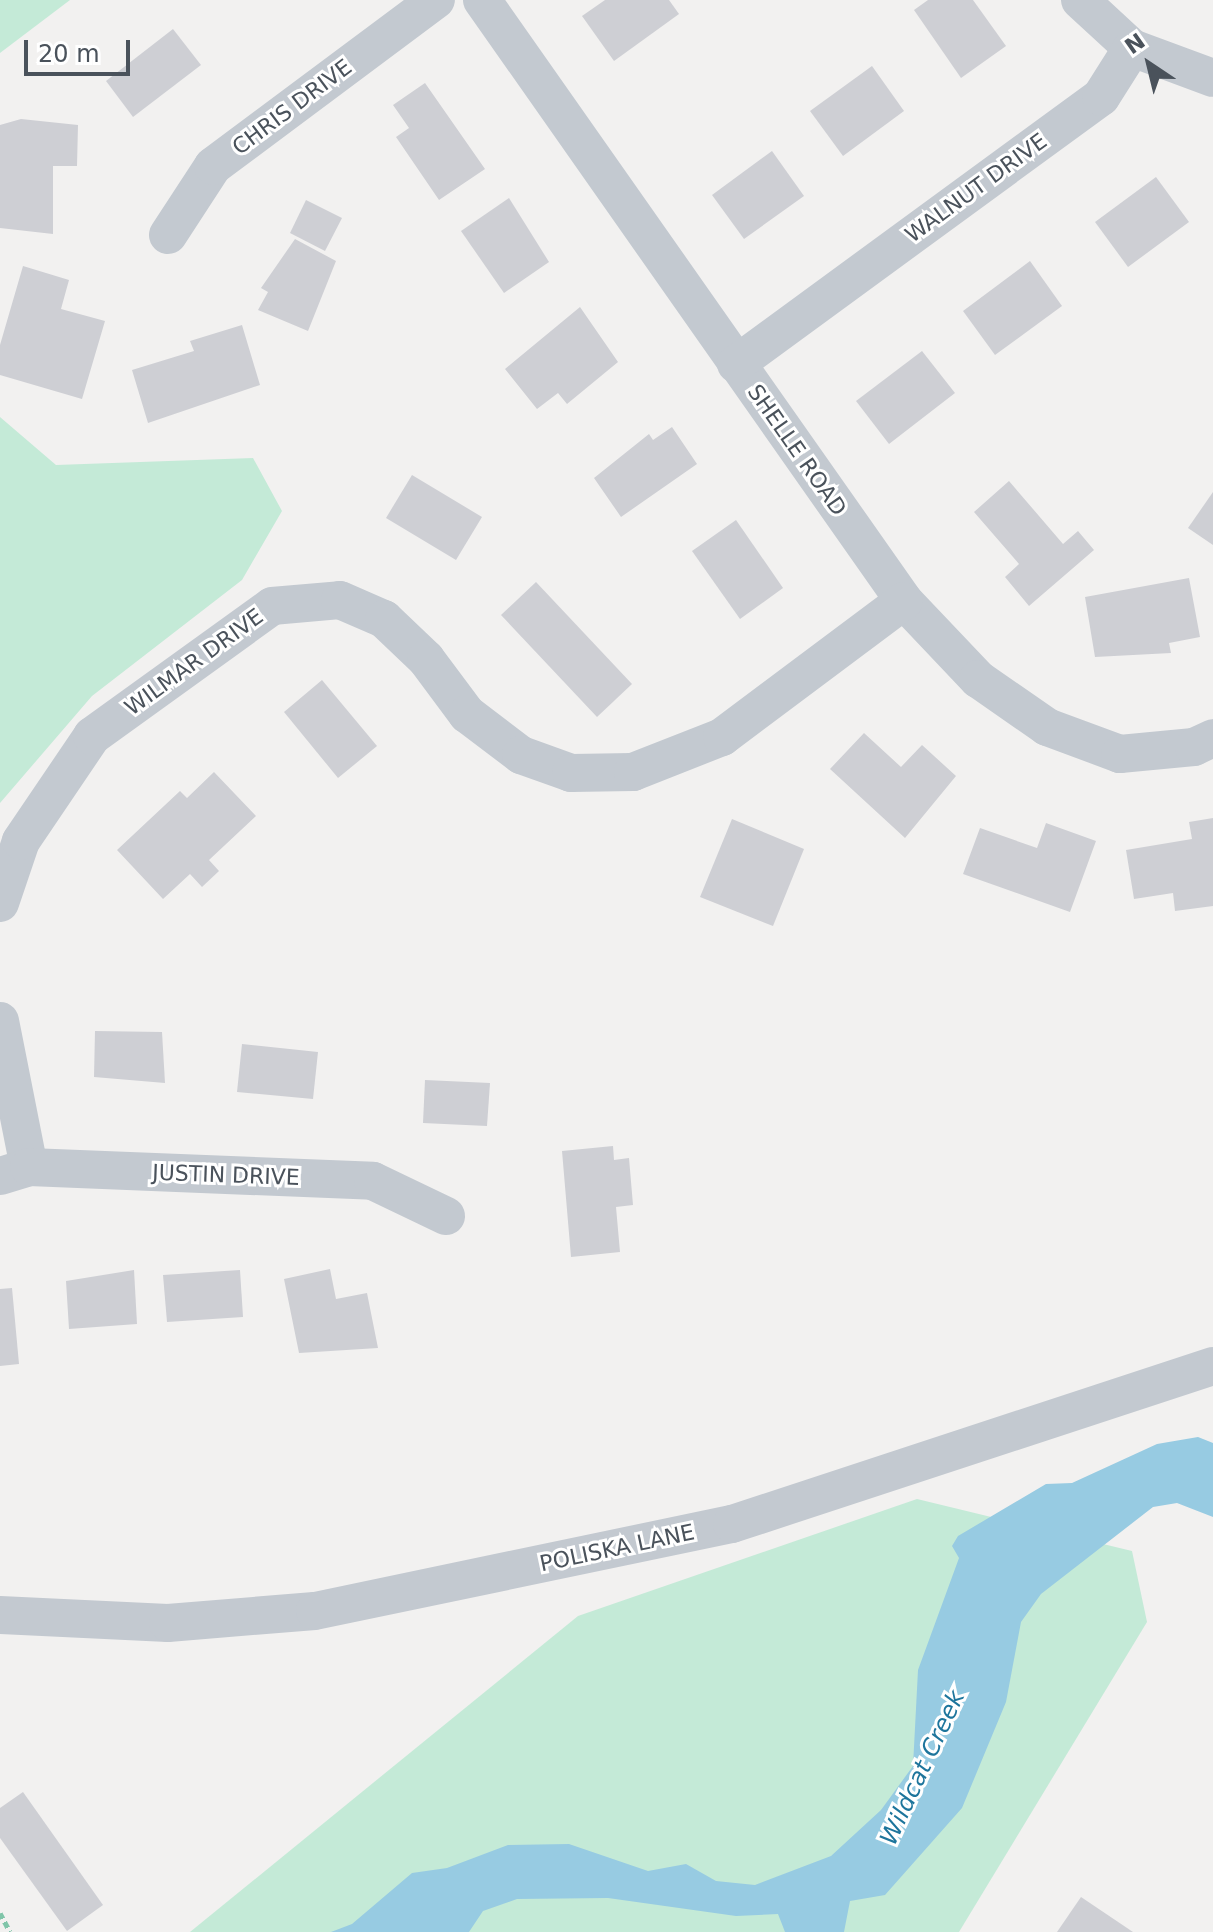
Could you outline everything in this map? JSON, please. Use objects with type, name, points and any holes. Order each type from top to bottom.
[{"type":"street","name":"CHRIS DRIVE","points":[[168,235],[213,166],[436,0]]},
{"type":"street","name":"SHELLE ROAD","points":[[482,0],[904,601],[978,679],[1047,727],[1120,754],[1194,747],[1213,738]]},
{"type":"street","points":[[1080,0],[1132,48],[1213,78]]},
{"type":"street","name":"WALNUT DRIVE","points":[[736,364],[1101,97],[1132,48]]},
{"type":"street","name":"WILMAR DRIVE","points":[[0,903],[21,841],[92,736],[272,606],[340,600],[384,619],[426,659],[467,714],[521,755],[571,773],[633,772],[722,737],[904,601]]},
{"type":"street","points":[[0,1021],[14,1172]]},
{"type":"street","name":"JUSTIN DRIVE","points":[[14,1172],[373,1181],[446,1216]]},
{"type":"street","name":"POLISKA LANE","points":[[0,1615],[168,1623],[315,1611],[732,1524],[1213,1366]]},
{"type":"path","points":[[0,1913],[10,1932]]},
{"type":"green space","points":[[0,0],[70,0],[0,53]]},
{"type":"green space","points":[[0,417],[56,465],[253,458],[282,511],[242,580],[92,696],[0,803]]},
{"type":"green space","points":[[917,1499],[1132,1551],[1147,1622],[959,1932],[190,1932],[578,1616]]},
{"type":"water","name":"Wildcat Creek","points":[[1198,1437],[1213,1443],[1213,1517],[1177,1503],[1153,1507],[1041,1594],[1021,1622],[1006,1702],[962,1808],[885,1895],[850,1901],[844,1932],[785,1932],[778,1914],[736,1916],[608,1898],[517,1899],[483,1911],[469,1932],[331,1932],[352,1924],[412,1873],[447,1868],[508,1845],[569,1844],[648,1871],[686,1864],[716,1881],[755,1885],[831,1856],[881,1810],[913,1766],[918,1670],[959,1558],[952,1546],[958,1536],[1046,1484],[1072,1483],[1157,1444]]},
{"type":"building","points":[[605,0],[669,0],[679,14],[614,61],[582,16]]},
{"type":"building","points":[[928,0],[973,0],[1006,46],[961,78],[914,10]]},
{"type":"building","points":[[173,29],[201,65],[133,117],[106,81]]},
{"type":"building","points":[[872,66],[904,111],[843,156],[810,111]]},
{"type":"building","points":[[425,83],[485,169],[439,200],[396,137],[409,128],[393,105]]},
{"type":"building","points":[[21,119],[78,125],[77,166],[53,166],[53,234],[0,228],[0,125]]},
{"type":"building","points":[[772,151],[804,196],[744,239],[712,195]]},
{"type":"building","points":[[1156,177],[1189,222],[1128,267],[1095,222]]},
{"type":"building","points":[[509,198],[549,262],[504,293],[461,231]]},
{"type":"building","points":[[306,200],[342,218],[325,251],[290,233]]},
{"type":"building","points":[[295,239],[336,261],[308,331],[258,310],[268,292],[261,288]]},
{"type":"building","points":[[1030,261],[1062,306],[995,355],[963,311]]},
{"type":"building","points":[[23,266],[69,280],[61,309],[105,321],[82,399],[0,375],[0,345]]},
{"type":"building","points":[[580,307],[618,362],[567,404],[558,393],[537,409],[505,369]]},
{"type":"building","points":[[242,325],[260,385],[148,423],[132,370],[194,351],[190,341]]},
{"type":"building","points":[[922,351],[955,393],[889,444],[856,401]]},
{"type":"building","points":[[672,427],[697,464],[621,517],[594,478],[649,434],[653,440]]},
{"type":"building","points":[[412,475],[482,517],[456,560],[386,518]]},
{"type":"building","points":[[1009,481],[1063,544],[1078,531],[1094,550],[1029,606],[1005,577],[1019,564],[974,512]]},
{"type":"building","points":[[1213,492],[1213,545],[1188,528]]},
{"type":"building","points":[[736,520],[783,588],[740,619],[692,551]]},
{"type":"building","points":[[1189,578],[1200,637],[1169,643],[1171,653],[1095,657],[1085,597]]},
{"type":"building","points":[[536,582],[632,684],[597,717],[501,615]]},
{"type":"building","points":[[322,680],[377,746],[338,778],[284,712]]},
{"type":"building","points":[[864,733],[901,767],[922,745],[956,776],[905,838],[830,769]]},
{"type":"building","points":[[214,772],[256,816],[209,860],[219,871],[202,887],[190,874],[163,899],[117,850],[180,791],[187,798]]},
{"type":"building","points":[[1213,818],[1213,906],[1175,911],[1173,893],[1134,899],[1126,850],[1192,839],[1189,822]]},
{"type":"building","points":[[732,819],[804,849],[773,926],[700,897]]},
{"type":"building","points":[[1046,823],[1096,841],[1070,912],[963,874],[980,828],[1037,848]]},
{"type":"building","points":[[95,1031],[162,1032],[165,1083],[94,1077]]},
{"type":"building","points":[[242,1044],[318,1052],[313,1099],[237,1092]]},
{"type":"building","points":[[425,1080],[490,1083],[487,1126],[423,1123]]},
{"type":"building","points":[[613,1146],[614,1160],[629,1158],[633,1205],[616,1207],[620,1252],[571,1257],[562,1151]]},
{"type":"building","points":[[330,1269],[336,1299],[367,1293],[378,1348],[299,1353],[284,1279]]},
{"type":"building","points":[[134,1270],[137,1324],[69,1329],[66,1281]]},
{"type":"building","points":[[240,1270],[243,1317],[167,1322],[163,1275]]},
{"type":"building","points":[[12,1288],[19,1364],[0,1366],[0,1289]]},
{"type":"building","points":[[23,1792],[103,1905],[67,1931],[0,1838],[0,1808]]},
{"type":"building","points":[[1081,1897],[1133,1932],[1057,1932]]}]
